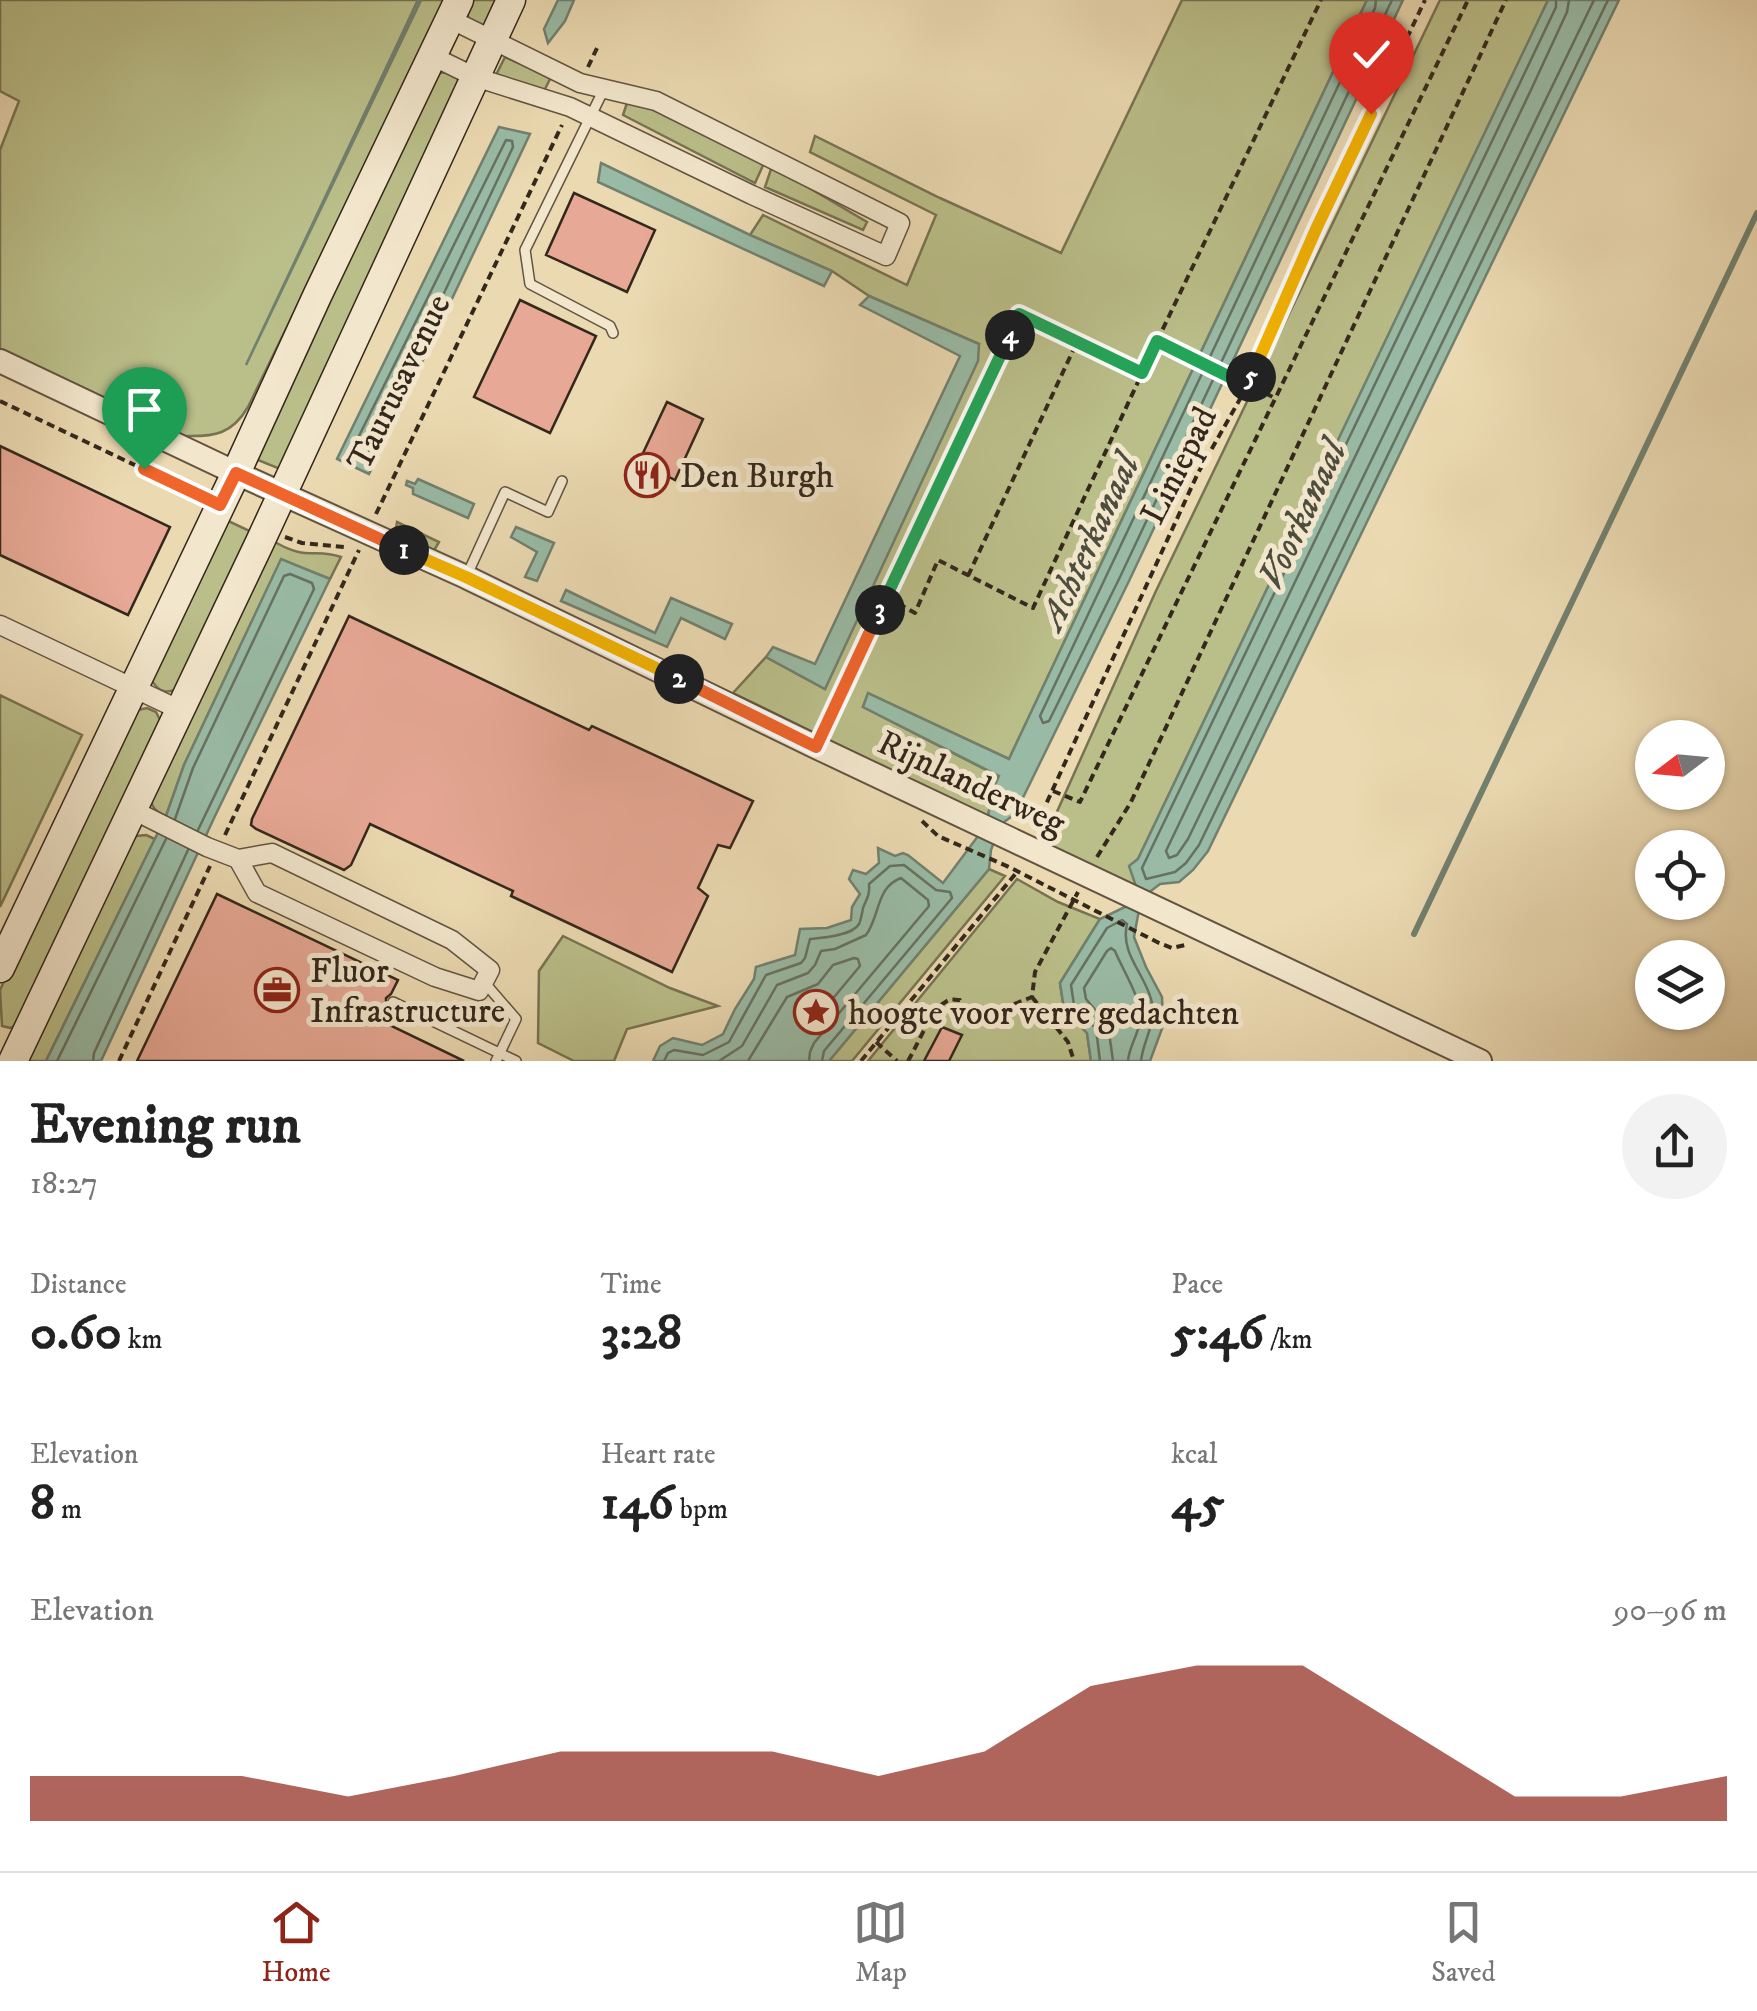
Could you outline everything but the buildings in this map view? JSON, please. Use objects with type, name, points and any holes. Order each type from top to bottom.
[{"type":"main road","name":"Taurusavenue","points":[[11,1050],[145,816],[180,710],[511,0]]},
{"type":"main road","points":[[0,968],[454,10]]},
{"type":"street","points":[[432,56],[475,77],[570,108],[886,256],[900,223],[656,101],[580,83],[492,40],[454,10]]},
{"type":"street","name":"Rijnlanderweg","points":[[0,360],[466,577],[1480,1061]]},
{"type":"street","points":[[0,625],[180,710]]},
{"type":"street","points":[[145,816],[238,859],[272,853],[452,940],[490,970],[478,991],[435,977],[257,893],[238,859]]},
{"type":"lane","points":[[604,89],[525,250],[530,284],[610,326],[614,334]]},
{"type":"lane","points":[[466,577],[506,492],[548,512],[562,481]]},
{"type":"lane","points":[[484,982],[516,1019],[498,1057]]},
{"type":"lane","points":[[392,1002],[498,1057],[516,1061]]},
{"type":"path","points":[[887,597],[915,613],[938,560],[1034,608],[1321,0]]},
{"type":"path","name":"Liniepad","points":[[1275,398],[1080,802],[1054,791],[1198,474],[1248,386],[1317,227],[1424,0]]},
{"type":"path","points":[[1157,341],[1275,398],[1468,0]]},
{"type":"path","points":[[1074,1061],[1068,1042],[1032,997],[1034,972],[1131,802],[1506,0]]},
{"type":"path","points":[[580,83],[597,48]]},
{"type":"path","name":"Taurusavenue","points":[[118,1061],[212,850],[570,108]]},
{"type":"path","points":[[816,747],[1022,316],[1142,373]]},
{"type":"path","points":[[968,576],[1077,342]]},
{"type":"path","points":[[0,400],[220,505]]},
{"type":"path","name":"Rijnlanderweg","points":[[938,836],[1009,866],[1158,943]]},
{"type":"path","points":[[861,1061],[1017,872]]},
{"type":"path","points":[[1002,1009],[1032,997]]},
{"type":"path","points":[[908,1061],[943,1003],[960,1000],[964,1006]]},
{"type":"path","points":[[876,1042],[897,1061]]},
{"type":"shaded area","points":[[0,0],[418,0],[361,124],[421,0],[446,0],[248,407],[229,428],[205,436],[184,436],[0,348],[0,150],[19,101],[0,91]]},
{"type":"shaded area","points":[[471,0],[502,0],[492,21],[480,27],[469,20],[466,11]]},
{"type":"shaded area","points":[[1182,0],[1367,0],[1009,759],[868,694],[863,707],[1000,777],[992,791],[988,818],[733,693],[766,657],[825,689],[979,344],[869,296],[832,271],[750,235],[763,215],[907,285],[936,215],[810,152],[815,136],[1061,253]]},
{"type":"shaded area","points":[[1440,0],[1549,0],[1138,859],[1130,866],[1137,889],[1043,843],[1155,593]]},
{"type":"shaded area","points":[[505,57],[551,77],[544,91],[496,75]]},
{"type":"shaded area","points":[[439,73],[459,76],[462,85],[280,469],[253,458]]},
{"type":"shaded area","points":[[627,103],[654,109],[765,161],[755,183],[623,115]]},
{"type":"shaded area","points":[[772,166],[867,222],[863,230],[765,187]]},
{"type":"shaded area","points":[[224,519],[254,533],[175,690],[161,690],[151,679]]},
{"type":"shaded area","points":[[397,522],[439,542],[432,554],[395,536]]},
{"type":"shaded area","points":[[271,540],[296,551],[341,557],[330,579],[281,560],[184,765],[166,816],[154,808],[150,794]]},
{"type":"shaded area","points":[[0,695],[82,735],[0,907]]},
{"type":"shaded area","points":[[147,708],[156,712],[160,720],[21,1024],[2,1026],[0,990],[131,714]]},
{"type":"shaded area","points":[[136,836],[155,839],[46,1061],[24,1061],[126,844]]},
{"type":"shaded area","points":[[989,869],[1005,876],[852,1061],[829,1061]]},
{"type":"shaded area","points":[[1017,879],[1100,919],[1060,983],[1064,1009],[1087,1033],[1091,1061],[868,1061]]},
{"type":"shaded area","points":[[563,936],[670,988],[718,1006],[627,1029],[614,1061],[574,1061],[538,1043],[539,971]]},
{"type":"water","points":[[418,0],[421,0],[246,365]]},
{"type":"water","points":[[558,0],[574,0],[565,21],[548,43],[544,29]]},
{"type":"water","points":[[1367,0],[1403,0],[1129,581],[1015,814],[1000,825],[989,869],[829,1061],[653,1061],[660,1046],[673,1038],[702,1045],[723,1034],[754,979],[756,967],[795,955],[800,929],[827,928],[851,920],[852,907],[860,894],[849,879],[853,870],[866,874],[879,863],[878,848],[895,856],[908,855],[943,883],[987,824],[992,791],[999,776],[863,707],[868,693],[1009,759]]},
{"type":"water","points":[[1548,0],[1619,0],[1208,851],[1179,882],[1160,884],[1147,894],[1139,910],[1134,937],[1162,997],[1163,1026],[1150,1061],[1091,1061],[1087,1033],[1064,1009],[1060,983],[1100,919],[1125,907],[1137,889],[1129,866],[1138,859]]},
{"type":"water","points":[[499,127],[530,134],[369,474],[337,459]]},
{"type":"water","points":[[601,163],[832,271],[824,286],[598,182]]},
{"type":"water","points":[[869,296],[979,344],[978,361],[825,689],[766,657],[773,647],[815,664],[960,356],[860,305]]},
{"type":"water","points":[[418,479],[474,504],[468,518],[413,494],[407,481],[415,484]]},
{"type":"water","points":[[516,527],[554,543],[537,581],[525,577],[537,552],[511,537]]},
{"type":"water","points":[[281,559],[330,579],[101,1061],[46,1061],[166,816],[184,765]]},
{"type":"water","points":[[566,590],[655,633],[671,598],[732,624],[725,639],[681,618],[667,647],[561,601]]},
{"type":"waterway","points":[[1414,934],[1757,213]]},
{"type":"place","name":"Den Burgh","points":[[647,475]]},
{"type":"place","name":"Fluor Infrastructure","points":[[277,990]]},
{"type":"place","name":"hoogte voor verre gedachten","points":[[816,1012]]},
{"type":"route","points":[[144,469],[220,505],[236,473],[466,577],[816,747],[1019,314],[1142,373],[1157,341],[1248,386],[1371,114]]},
{"type":"water label","name":"Voorkanaal","points":[[1301,514]]},
{"type":"water label","name":"Achterkanaal","points":[[1088,541]]}]
